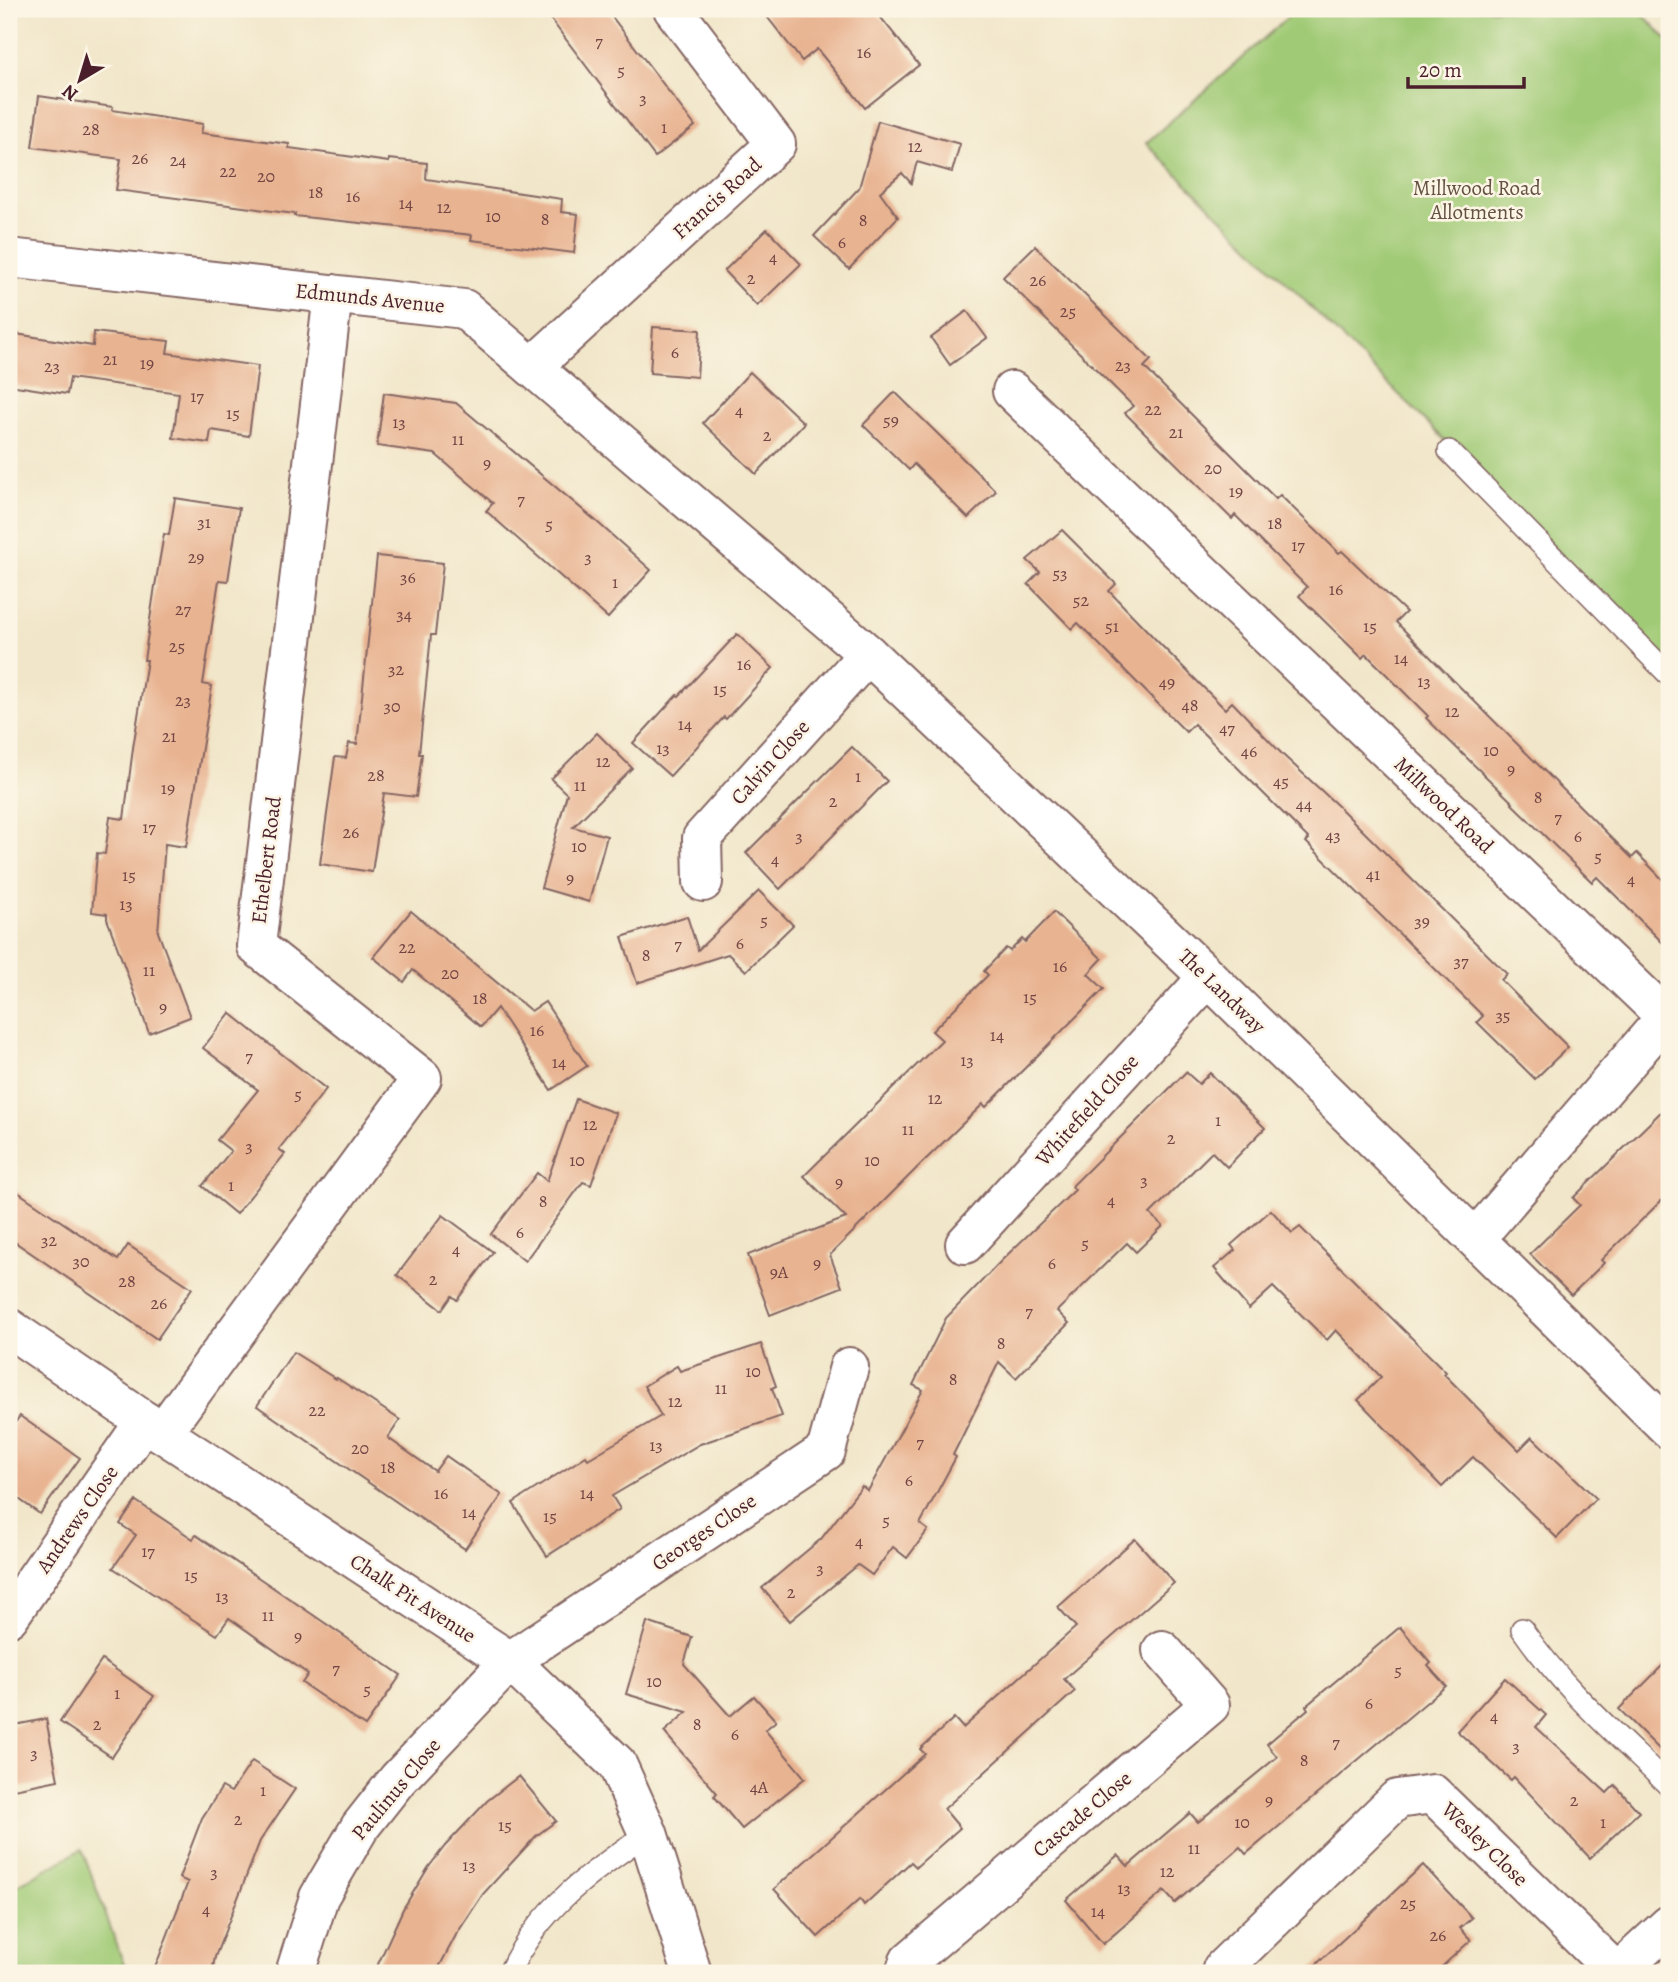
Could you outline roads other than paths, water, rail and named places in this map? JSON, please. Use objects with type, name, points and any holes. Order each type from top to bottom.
[{"type":"street","name":"Francis Road","points":[[532,367],[776,144],[673,9]]},
{"type":"street","name":"Edmunds Avenue","points":[[9,258],[464,309],[764,566]]},
{"type":"street","name":"Ethelbert Road","points":[[154,1427],[422,1078],[256,946],[333,294]]},
{"type":"street","name":"Millwood Road","points":[[1012,391],[1668,1015],[1476,1238]]},
{"type":"street","name":"The Landway","points":[[764,566],[868,654],[1208,977],[1669,1429]]},
{"type":"street","name":"Calvin Close","points":[[703,882],[702,838],[868,654]]},
{"type":"street","name":"Whitefield Close","points":[[965,1244],[1208,977]]},
{"type":"street","name":"Chalk Pit Avenue","points":[[9,1328],[154,1427],[510,1661],[617,1764],[648,1833],[691,1973]]},
{"type":"street","name":"Georges Close","points":[[510,1661],[826,1451],[849,1367]]},
{"type":"street","name":"Andrews Close","points":[[9,1617],[154,1427]]},
{"type":"street","name":"Cascade Close","points":[[905,1973],[909,1961],[1210,1705],[1162,1650]]},
{"type":"street","name":"Paulinus Close","points":[[295,1973],[319,1897],[360,1827],[398,1779],[510,1661]]},
{"type":"street","name":"Wesley Close","points":[[1222,1969],[1397,1799],[1433,1794],[1617,1973]]},
{"type":"street","points":[[1617,1973],[1669,1925]]},
{"type":"lane","points":[[1449,451],[1669,675]]},
{"type":"lane","points":[[1522,1629],[1543,1660],[1567,1686],[1669,1786]]},
{"type":"lane","points":[[509,1973],[522,1946],[573,1887],[648,1833]]},
{"type":"park label","name":"Millwood Road Allotments","points":[[1477,200]]}]
